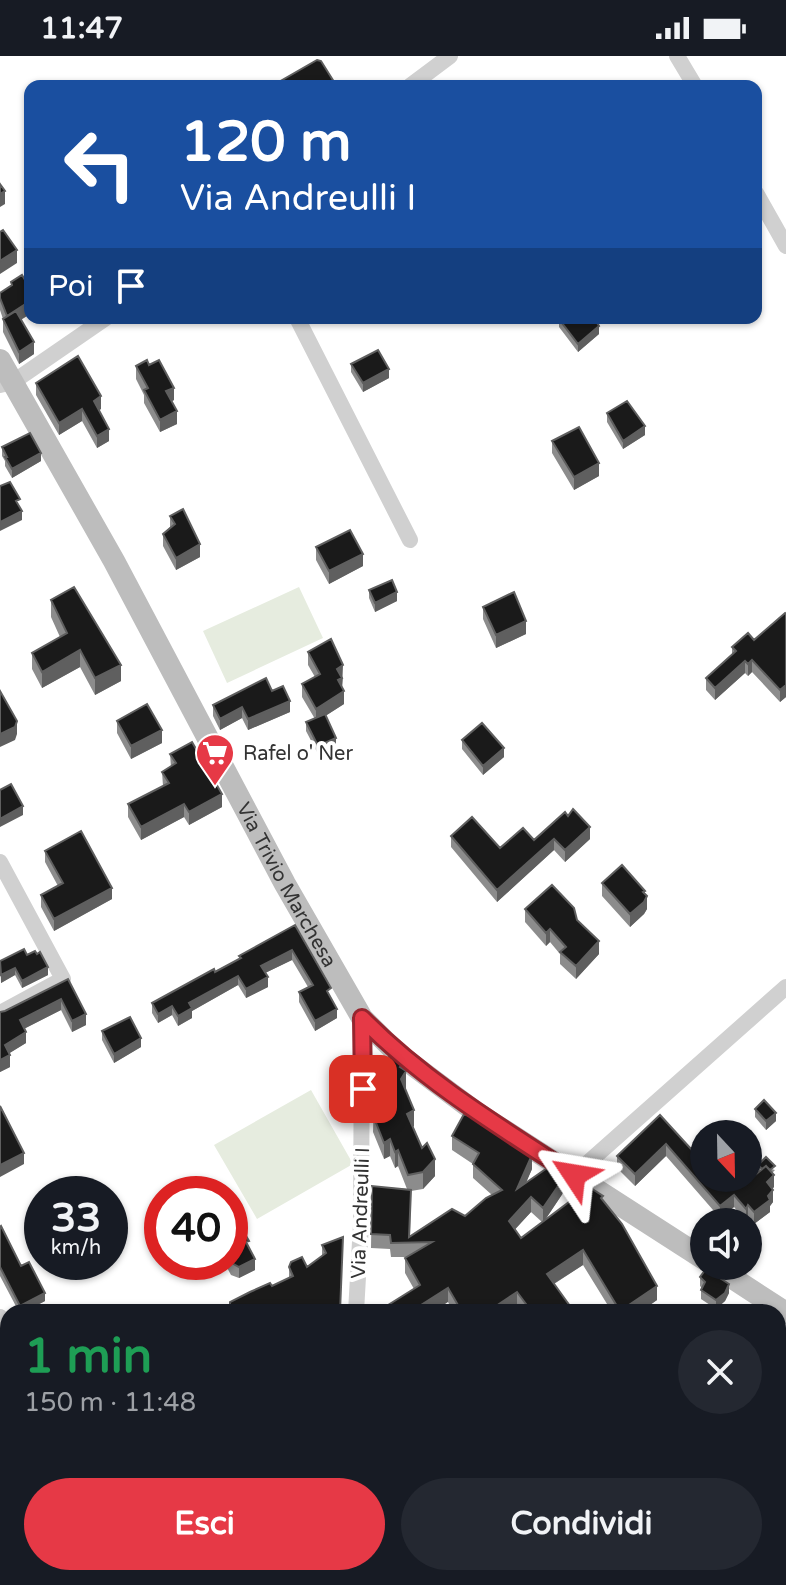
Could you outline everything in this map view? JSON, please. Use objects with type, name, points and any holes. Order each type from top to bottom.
[{"type":"street","points":[[418,80],[450,56]]},
{"type":"street","points":[[677,56],[691,80]]},
{"type":"street","points":[[762,204],[786,246]]},
{"type":"street","points":[[6,384],[97,324]]},
{"type":"street","points":[[300,324],[410,540]]},
{"type":"street","name":"Via Trivio Marchesa","points":[[0,360],[6,384],[114,561],[285,884],[362,1018],[398,1054],[477,1113],[690,1250]]},
{"type":"street","points":[[0,862],[63,979],[1,1009]]},
{"type":"street","points":[[574,1175],[786,987]]},
{"type":"street","name":"Via Andreulli I","points":[[356,1304],[361,1224],[362,1018]]},
{"type":"street","points":[[735,1280],[772,1304]]},
{"type":"shaded area","points":[[299,587],[323,638],[227,683],[203,631]]},
{"type":"shaded area","points":[[311,1090],[353,1164],[257,1219],[248,1204],[248,1176],[232,1176],[214,1145]]},
{"type":"building","points":[[317,60],[321,61],[333,80],[282,80]]},
{"type":"building","points":[[3,230],[17,250],[0,261],[0,232]]},
{"type":"building","points":[[22,275],[24,278],[24,305],[7,316],[0,293],[12,285],[11,282]]},
{"type":"building","points":[[16,311],[34,342],[19,352],[3,319]]},
{"type":"building","points":[[563,324],[598,324],[599,326],[578,344]]},
{"type":"building","points":[[378,350],[389,369],[363,383],[351,364]]},
{"type":"building","points":[[78,356],[101,396],[94,401],[109,429],[97,436],[82,409],[59,423],[36,383]]},
{"type":"building","points":[[147,360],[149,365],[159,360],[174,388],[166,391],[177,411],[160,420],[144,390],[148,388],[136,366]]},
{"type":"building","points":[[627,401],[645,426],[623,441],[607,413]]},
{"type":"building","points":[[579,427],[599,463],[574,477],[552,441]]},
{"type":"building","points":[[30,433],[41,453],[12,469],[2,447]]},
{"type":"building","points":[[10,482],[20,499],[16,501],[22,511],[0,522],[0,486]]},
{"type":"building","points":[[183,509],[200,544],[176,558],[163,534],[175,524],[170,516]]},
{"type":"building","points":[[350,530],[363,554],[329,571],[316,547]]},
{"type":"building","points":[[392,580],[397,592],[375,603],[369,590]]},
{"type":"building","points":[[74,587],[121,665],[95,678],[80,650],[42,672],[32,653],[67,633],[51,600]]},
{"type":"building","points":[[514,592],[526,621],[496,635],[483,607]]},
{"type":"building","points":[[785,613],[786,685],[780,690],[752,660],[748,664],[745,661],[715,688],[706,678],[736,651],[732,647],[748,633],[754,640]]},
{"type":"building","points":[[331,639],[343,665],[337,669],[344,691],[316,709],[302,684],[320,674],[308,652]]},
{"type":"building","points":[[266,678],[272,691],[283,686],[290,701],[248,719],[242,707],[220,719],[213,705]]},
{"type":"building","points":[[0,691],[17,721],[15,727],[0,734]]},
{"type":"building","points":[[147,704],[162,730],[131,746],[117,721]]},
{"type":"building","points":[[325,714],[336,738],[318,746],[306,722]]},
{"type":"building","points":[[482,723],[504,748],[483,766],[462,740]]},
{"type":"building","points":[[192,742],[222,794],[189,812],[184,804],[141,827],[128,804],[169,783],[162,772],[176,763],[170,754]]},
{"type":"building","points":[[11,784],[23,806],[0,819],[0,790]]},
{"type":"building","points":[[573,809],[590,827],[565,850],[554,839],[497,890],[451,836],[472,817],[500,848],[523,828],[534,840],[565,812],[568,816]]},
{"type":"building","points":[[81,831],[112,888],[54,919],[41,895],[63,883],[45,851]]},
{"type":"building","points":[[622,865],[647,896],[630,914],[602,883]]},
{"type":"building","points":[[552,885],[574,908],[577,920],[599,941],[576,966],[560,952],[566,947],[550,929],[546,933],[525,909]]},
{"type":"building","points":[[295,925],[331,988],[327,991],[337,1009],[315,1021],[299,992],[313,985],[292,950],[261,966],[268,977],[246,989],[238,976],[189,1003],[192,1008],[178,1016],[172,1006],[158,1014],[152,1003],[241,958],[239,956]]},
{"type":"building","points":[[24,949],[27,955],[40,952],[48,967],[22,981],[15,968],[1,975],[0,961]]},
{"type":"building","points":[[68,979],[86,1014],[72,1021],[61,999],[20,1020],[26,1032],[5,1045],[10,1055],[0,1060],[0,1012]]},
{"type":"building","points":[[130,1017],[141,1038],[114,1054],[102,1031]]},
{"type":"building","points":[[392,1053],[404,1062],[400,1067],[406,1071],[401,1079],[414,1110],[407,1114],[422,1148],[427,1143],[435,1159],[423,1172],[408,1175],[390,1139],[384,1143],[373,1115],[378,1112],[373,1076]]},
{"type":"building","points":[[764,1100],[776,1113],[766,1121],[755,1109]]},
{"type":"building","points":[[0,1106],[24,1153],[0,1165]]},
{"type":"building","points":[[464,1114],[474,1118],[476,1114],[531,1150],[532,1155],[517,1189],[553,1164],[567,1173],[543,1208],[531,1197],[509,1221],[521,1238],[589,1187],[603,1196],[601,1198],[622,1224],[657,1286],[630,1304],[616,1304],[583,1250],[547,1274],[569,1304],[526,1304],[517,1292],[499,1304],[457,1304],[448,1288],[423,1304],[390,1304],[420,1285],[405,1258],[432,1242],[391,1243],[390,1235],[371,1234],[372,1186],[411,1190],[409,1237],[452,1209],[465,1216],[486,1198],[502,1190],[473,1164],[479,1153],[452,1136]]},
{"type":"building","points":[[660,1115],[690,1148],[690,1172],[666,1144],[635,1174],[617,1156]]},
{"type":"building","points":[[766,1157],[775,1166],[770,1170],[766,1166],[762,1169],[762,1161]]},
{"type":"building","points":[[766,1166],[774,1175],[767,1182],[773,1190],[768,1196],[770,1200],[759,1208],[748,1205],[745,1208],[734,1195],[720,1206],[708,1192],[762,1192],[762,1169]]},
{"type":"building","points":[[1,1226],[21,1266],[24,1264],[24,1280],[38,1280],[45,1293],[19,1304],[0,1267]]},
{"type":"building","points":[[343,1237],[340,1304],[230,1304],[270,1283],[272,1286],[293,1276],[289,1267],[291,1262],[302,1257],[307,1267],[326,1253],[322,1245]]},
{"type":"building","points":[[248,1246],[255,1259],[248,1262]]},
{"type":"building","points":[[703,1280],[723,1280],[729,1284],[725,1293],[716,1300],[701,1290]]},
{"type":"place","name":"Rafel o' Ner","points":[[215,787]]},
{"type":"route","points":[[363,1089],[362,1018],[398,1054],[477,1113],[574,1175]]}]
